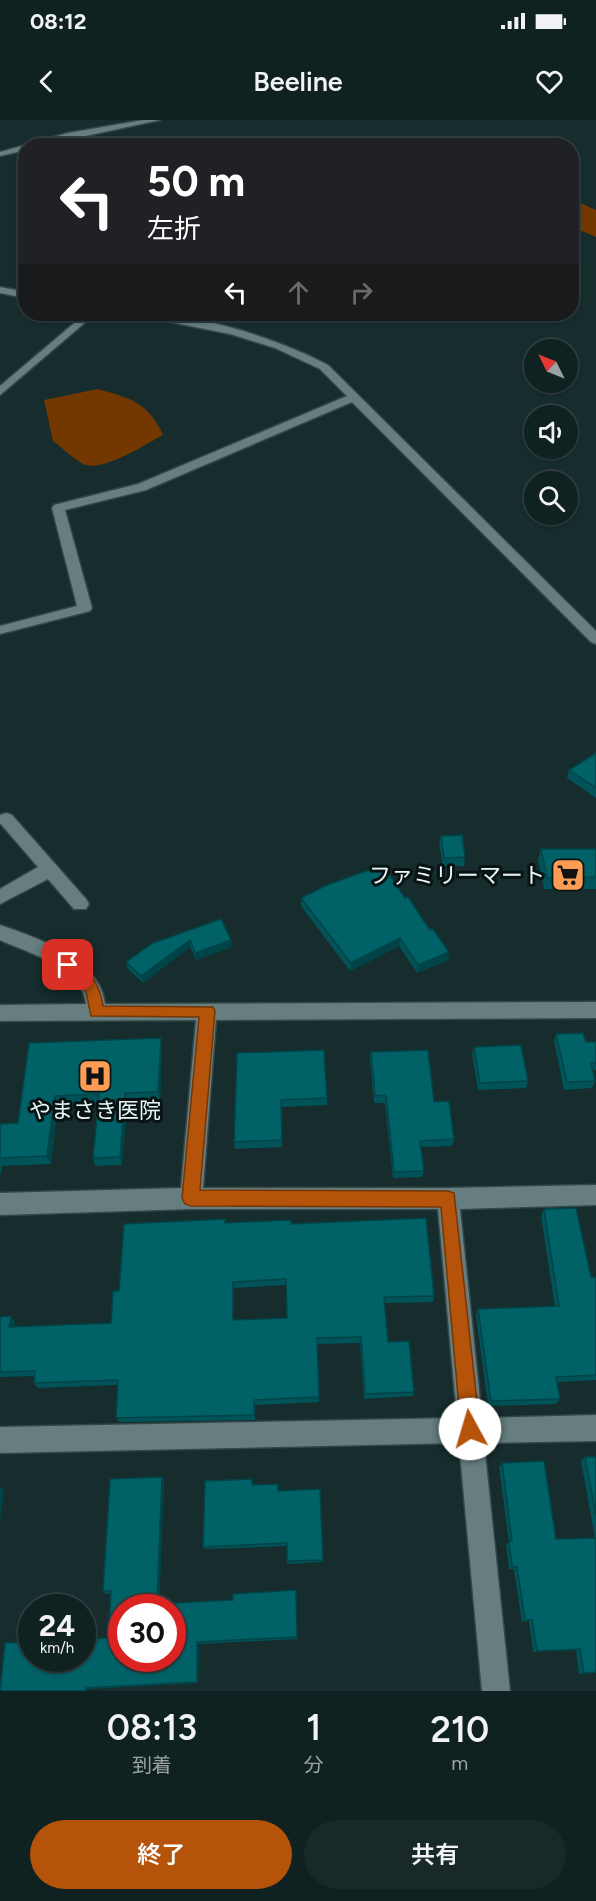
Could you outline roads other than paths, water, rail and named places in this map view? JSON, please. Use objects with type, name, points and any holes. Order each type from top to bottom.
[{"type":"street","points":[[56,138],[106,124],[156,120]]},
{"type":"street","points":[[0,154],[18,149]]},
{"type":"street","points":[[0,290],[18,293]]},
{"type":"street","points":[[0,392],[82,321]]},
{"type":"street","points":[[175,321],[243,333],[273,342],[324,367],[596,639]]},
{"type":"street","points":[[0,630],[85,608],[58,508],[142,487],[354,397]]},
{"type":"street","points":[[6,819],[80,904]]},
{"type":"street","points":[[0,897],[50,868]]},
{"type":"street","points":[[0,932],[68,965],[81,975],[93,990],[96,1012]]},
{"type":"street","points":[[0,1013],[596,1010]]},
{"type":"street","points":[[191,1198],[207,1011]]},
{"type":"street","points":[[0,1204],[191,1198],[448,1199],[596,1195]]},
{"type":"street","points":[[448,1199],[496,1691]]},
{"type":"street","points":[[0,1440],[596,1428]]},
{"type":"place","name":"ファミリーマート","points":[[568,875]]},
{"type":"place","name":"やまさき医院","points":[[95,1076]]}]
